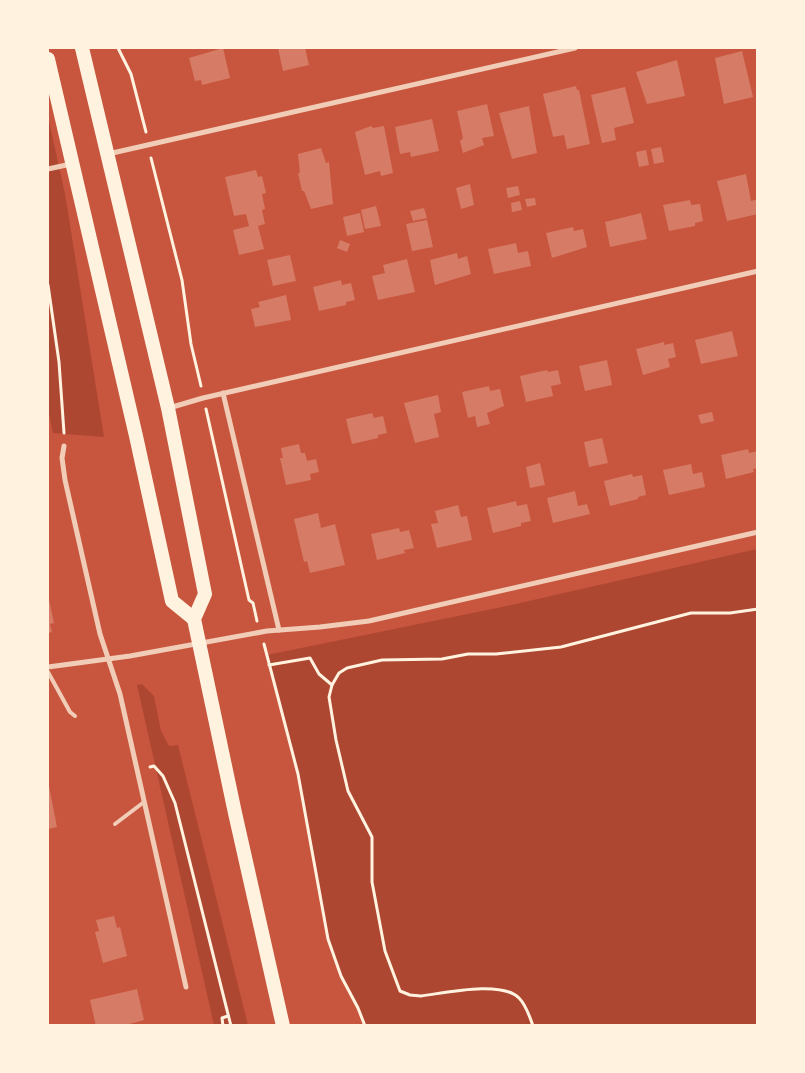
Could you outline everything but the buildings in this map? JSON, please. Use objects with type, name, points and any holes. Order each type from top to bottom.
[{"type":"highway","points":[[82,48],[168,408],[204,594],[194,620],[283,1026]]},
{"type":"highway","points":[[48,59],[74,164],[172,601],[194,620]]},
{"type":"street","points":[[108,154],[575,48]]},
{"type":"street","points":[[48,169],[74,164]]},
{"type":"street","points":[[168,408],[223,393],[758,271]]},
{"type":"street","points":[[223,393],[279,630]]},
{"type":"street","points":[[64,446],[65,480],[100,634],[120,694],[186,987]]},
{"type":"street","points":[[48,667],[140,655],[260,632],[369,621],[758,532]]},
{"type":"lane","points":[[48,672],[70,712],[75,716]]},
{"type":"lane","points":[[115,824],[144,802]]},
{"type":"path","points":[[118,48],[132,74],[146,132]]},
{"type":"path","points":[[152,159],[182,280],[191,344],[200,383]]},
{"type":"path","points":[[48,285],[59,362],[64,446]]},
{"type":"path","points":[[207,417],[249,600],[252,604],[260,632],[298,774],[328,939],[341,976],[365,1026]]},
{"type":"path","points":[[534,1026],[520,998],[507,990],[491,988],[421,996],[410,995],[400,991],[385,951],[372,882],[372,837],[348,791],[336,740],[329,697],[332,685],[339,673],[347,668],[382,660],[442,659],[468,654],[496,654],[561,647],[692,613],[730,613],[758,609]]},
{"type":"path","points":[[269,665],[310,658],[319,674],[332,685]]},
{"type":"path","points":[[136,769],[154,766],[163,776],[172,794],[230,1026]]},
{"type":"path","points":[[223,1026],[222,1018],[228,1016]]},
{"type":"shaded area","points":[[48,117],[65,194],[104,437],[53,433],[48,409]]},
{"type":"shaded area","points":[[757,549],[757,1025],[365,1025],[341,976],[328,939],[298,774],[267,655],[502,607]]},
{"type":"shaded area","points":[[142,684],[154,696],[161,731],[169,746],[178,745],[248,1025],[214,1025],[137,685]]}]
